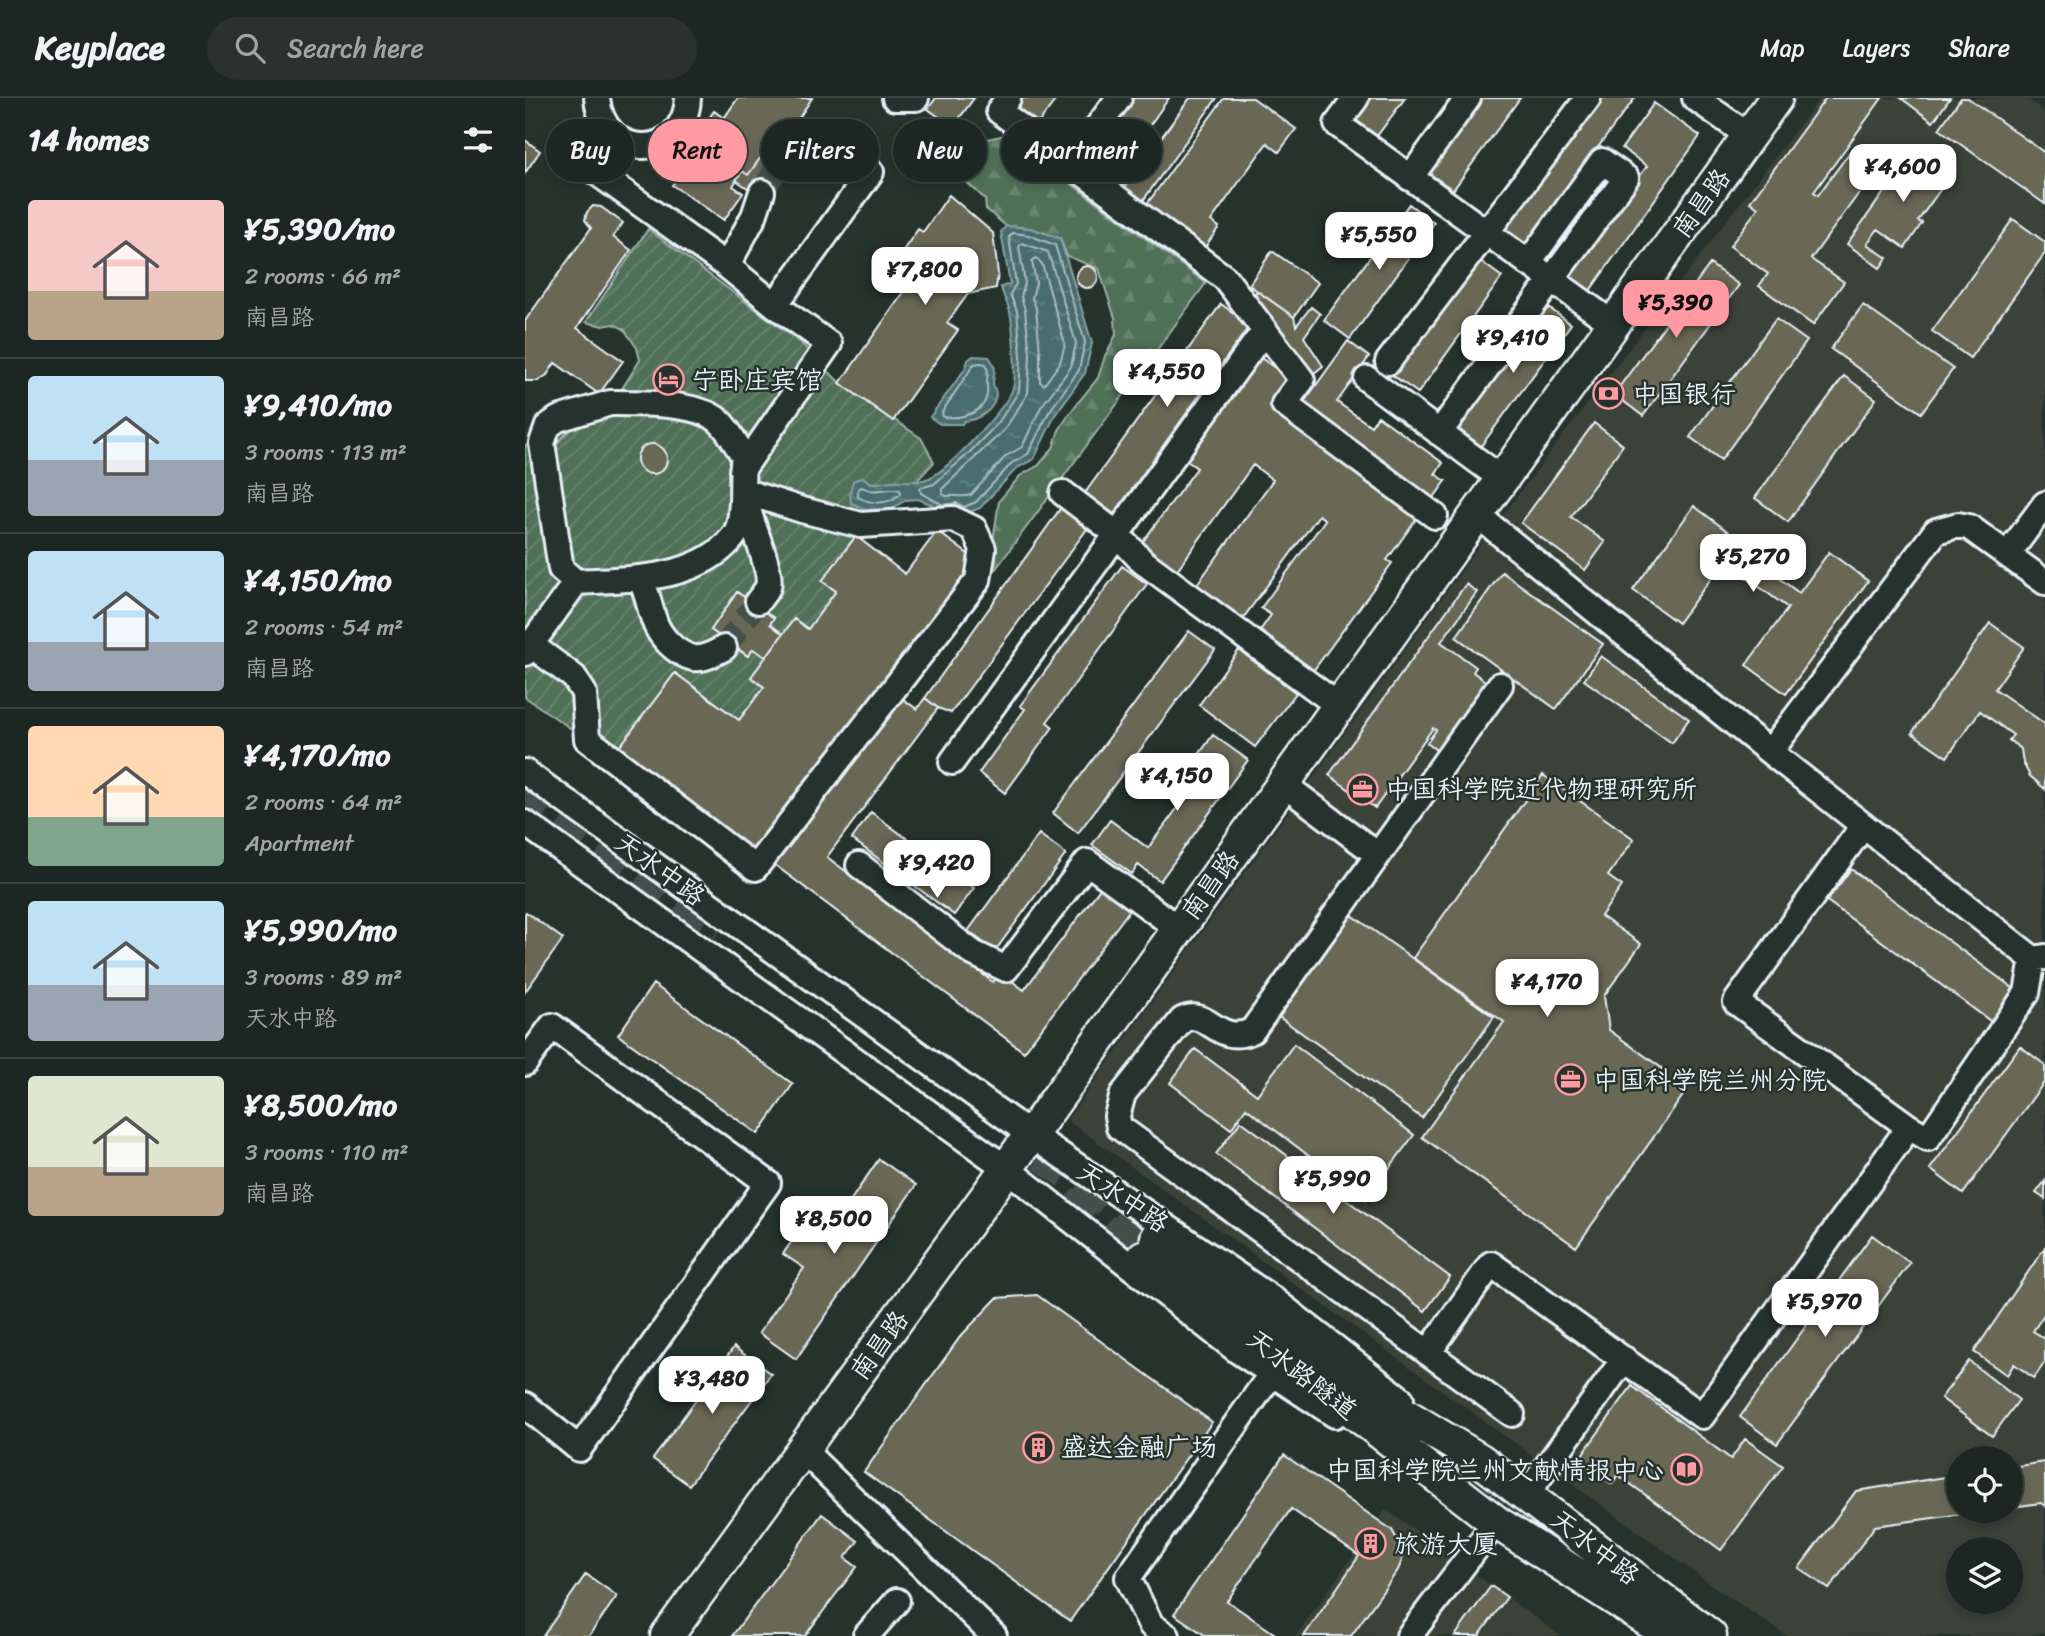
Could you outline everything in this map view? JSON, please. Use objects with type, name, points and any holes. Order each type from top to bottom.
[{"type":"main road","name":"南昌路","points":[[667,1636],[1007,1169],[1776,98]]},
{"type":"main road","name":"天水路隧道","points":[[1459,1496],[1150,1248],[1344,1378],[1480,1460]]},
{"type":"main road","name":"天水中路","points":[[1480,1460],[1710,1636]]},
{"type":"main road","name":"天水中路","points":[[1459,1496],[1672,1636]]},
{"type":"street","points":[[597,98],[601,119]]},
{"type":"street","points":[[634,144],[660,143],[673,135],[688,110],[688,98]]},
{"type":"street","points":[[895,98],[916,98]]},
{"type":"street","points":[[1009,98],[999,111],[1010,119]]},
{"type":"street","points":[[1103,119],[1119,98]]},
{"type":"street","points":[[1356,98],[1337,124],[1613,324]]},
{"type":"street","points":[[1410,178],[1468,98]]},
{"type":"street","points":[[1388,362],[1588,98]]},
{"type":"street","points":[[1695,98],[1722,106],[1749,136]]},
{"type":"street","points":[[1439,432],[1626,178],[1602,161],[1528,263]]},
{"type":"street","points":[[611,182],[829,344],[743,480],[751,523],[768,566],[768,587],[758,601]]},
{"type":"street","points":[[775,305],[864,182]]},
{"type":"street","points":[[1094,182],[1225,278],[1302,380],[1284,404],[1435,516]]},
{"type":"street","points":[[727,266],[754,216],[762,192]]},
{"type":"street","points":[[952,762],[1256,342]]},
{"type":"street","points":[[1367,379],[1501,479]]},
{"type":"street","points":[[568,576],[640,578],[683,570],[707,560],[728,543],[739,528],[744,456],[718,421],[696,411],[655,403],[610,402],[558,419],[548,426],[542,443],[546,474],[568,576],[527,642],[574,677],[584,693],[587,738],[755,868],[978,580],[983,549],[974,529],[953,519],[861,525],[802,510],[743,480]]},
{"type":"street","points":[[525,460],[546,474]]},
{"type":"street","points":[[1063,493],[1117,534],[1142,561],[1339,706]]},
{"type":"street","points":[[2008,554],[2045,504]]},
{"type":"street","points":[[1476,514],[1863,826],[2039,958],[2027,993],[1928,1138],[1736,1002],[1863,826]]},
{"type":"street","points":[[1770,752],[1936,531],[1958,525],[1969,527],[2045,582]]},
{"type":"street","points":[[640,578],[655,623],[674,649],[693,659],[706,657],[724,648]]},
{"type":"street","points":[[1500,685],[1252,1031],[1235,1035],[1219,1030],[1201,1018],[1182,1020],[1123,1094],[1117,1116],[1119,1127],[1512,1415]]},
{"type":"street","name":"天水中路","points":[[525,772],[1031,1135],[1274,1300],[1480,1460]]},
{"type":"street","points":[[1283,784],[1378,855]]},
{"type":"street","name":"天水中路","points":[[525,823],[1007,1169],[1238,1351],[1459,1496]]},
{"type":"street","points":[[859,864],[973,953],[1006,970],[1087,862],[1179,929]]},
{"type":"street","points":[[525,1063],[552,1026],[768,1183],[579,1448],[525,1405]]},
{"type":"street","points":[[1428,1353],[1491,1264],[1702,1416],[1909,1127]]},
{"type":"street","points":[[1527,1494],[1624,1359]]},
{"type":"street","points":[[1167,1636],[1151,1625],[1128,1578],[1272,1373]]},
{"type":"street","points":[[803,1450],[994,1636]]},
{"type":"street","points":[[1409,1636],[1496,1522]]},
{"type":"street","points":[[866,1636],[897,1601]]},
{"type":"shaded area","name":"中国科学院兰州分院","points":[[1820,98],[2026,98],[2045,112],[2045,1632],[2025,1636],[1787,1636],[1723,1593],[1067,1120],[1483,541]]},
{"type":"shaded area","points":[[1386,1509],[1526,1611],[1561,1636],[1296,1636]]},
{"type":"green space","points":[[1001,136],[1001,182],[1069,182],[1206,283],[987,581],[999,501],[1020,476],[1039,465],[1053,448],[1059,430],[1098,378],[1116,335],[1115,318],[1099,269],[1067,256],[1060,238],[1030,228],[1006,226],[986,209],[985,199],[966,182],[987,182],[987,139]]},
{"type":"green space","points":[[648,229],[801,343],[840,383],[921,438],[934,462],[883,518],[855,537],[822,581],[836,591],[808,629],[794,619],[783,634],[770,624],[774,618],[737,592],[711,630],[747,656],[753,649],[766,657],[751,677],[764,687],[739,720],[675,673],[612,757],[525,697],[525,445],[556,445],[571,430],[603,412],[640,360],[637,348],[624,329],[614,324],[603,326],[586,322]]},
{"type":"water","points":[[1006,226],[1030,228],[1060,238],[1092,343],[1085,373],[1055,415],[1034,459],[1017,468],[980,508],[963,515],[942,513],[931,504],[918,499],[906,500],[891,509],[868,510],[851,503],[853,481],[863,477],[873,483],[880,483],[924,480],[938,473],[975,438],[1008,397],[1013,388],[1015,362],[1010,312],[1001,287],[1010,284],[1001,232]]},
{"type":"water","points":[[973,356],[989,357],[994,365],[993,383],[996,394],[993,405],[980,416],[962,424],[940,424],[930,417]]},
{"type":"building","points":[[738,98],[812,98],[798,119],[761,119],[761,157],[748,175],[747,119],[708,119],[714,111],[724,118]]},
{"type":"building","points":[[936,98],[974,98],[959,119],[942,119],[928,109]]},
{"type":"building","points":[[1023,98],[1057,98],[1041,119],[1017,119],[1011,115]]},
{"type":"building","points":[[1133,98],[1169,98],[1154,119],[1118,119]]},
{"type":"building","points":[[1190,98],[1217,98],[1162,174],[1162,137]]},
{"type":"building","points":[[1224,98],[1253,98],[1296,129],[1279,152],[1267,143],[1211,221],[1219,227],[1203,250],[1144,208]]},
{"type":"building","points":[[1365,98],[1405,98],[1377,136],[1352,117]]},
{"type":"building","points":[[1481,98],[1520,98],[1453,190],[1427,172]]},
{"type":"building","points":[[1598,98],[1635,98],[1523,247],[1500,230]]},
{"type":"building","points":[[1826,98],[1882,98],[1814,192],[1818,195],[1850,152],[1875,171],[1811,259],[1844,282],[1813,325],[1759,286],[1768,274],[1730,246],[1758,208],[1750,202]]},
{"type":"building","points":[[1901,98],[1950,98],[1933,122]]},
{"type":"building","points":[[1961,98],[1968,98],[2045,153],[2045,204],[1939,129]]},
{"type":"building","points":[[1654,103],[1700,136],[1589,292],[1568,277],[1647,166],[1622,148]]},
{"type":"building","points":[[525,140],[540,151],[525,173]]},
{"type":"building","points":[[1926,148],[1955,169],[1918,221],[1922,223],[1905,248],[1878,229],[1867,244],[1887,258],[1880,268],[1847,244],[1913,152],[1920,157]]},
{"type":"building","points":[[761,157],[761,182],[780,182],[774,191],[752,191],[739,182],[747,182],[748,175]]},
{"type":"building","points":[[674,182],[735,182],[733,186],[743,193],[724,220],[672,185]]},
{"type":"building","points":[[1129,182],[1156,182],[1139,206],[1121,193]]},
{"type":"building","points":[[949,195],[993,233],[998,274],[996,288],[968,294],[947,323],[958,330],[893,421],[840,383],[911,282],[891,268],[918,229],[923,232]]},
{"type":"building","points":[[1409,204],[1434,223],[1350,339],[1324,320]]},
{"type":"building","points":[[593,206],[601,207],[623,223],[613,237],[631,250],[577,328],[623,361],[599,394],[555,363],[547,375],[538,381],[525,381],[525,321],[591,228],[585,220],[587,212]]},
{"type":"building","points":[[2013,219],[2045,242],[2045,253],[1970,358],[1932,331]]},
{"type":"building","points":[[1272,251],[1318,283],[1294,317],[1249,285]]},
{"type":"building","points":[[1476,258],[1502,277],[1418,393],[1392,375]]},
{"type":"building","points":[[1710,264],[1739,285],[1643,416],[1614,394]]},
{"type":"building","points":[[1087,266],[1095,269],[1098,277],[1095,285],[1087,288],[1079,285],[1076,277],[1079,269]]},
{"type":"building","points":[[1257,291],[1294,317],[1296,326],[1311,307],[1320,314],[1304,337],[1323,366],[1309,377],[1249,302]]},
{"type":"building","points":[[1221,304],[1250,325],[1114,514],[1085,493]]},
{"type":"building","points":[[1545,305],[1571,324],[1481,446],[1456,427]]},
{"type":"building","points":[[1863,305],[1953,369],[1921,413],[1831,349]]},
{"type":"building","points":[[1776,319],[1807,341],[1721,460],[1690,437]]},
{"type":"building","points":[[1348,341],[1369,357],[1337,402],[1371,426],[1378,416],[1443,463],[1435,474],[1446,481],[1429,504],[1299,409]]},
{"type":"building","points":[[1261,358],[1289,378],[1269,405],[1419,515],[1387,560],[1392,563],[1313,671],[1259,632],[1271,615],[1261,608],[1325,520],[1319,515],[1241,621],[1195,587],[1273,480],[1253,465],[1177,570],[1141,544],[1197,468],[1187,461]]},
{"type":"building","points":[[1844,376],[1876,399],[1788,522],[1755,498]]},
{"type":"building","points":[[1594,423],[1623,445],[1571,517],[1605,542],[1585,570],[1521,523]]},
{"type":"building","points":[[652,444],[658,445],[666,453],[666,465],[658,473],[652,474],[646,473],[638,465],[637,459],[638,453],[646,445]]},
{"type":"building","points":[[1063,505],[1090,525],[951,713],[938,708],[925,698]]},
{"type":"building","points":[[1694,506],[1739,540],[1735,545],[1799,593],[1829,552],[1868,581],[1786,694],[1746,665],[1788,608],[1724,561],[1678,623],[1633,590]]},
{"type":"building","points":[[937,531],[980,563],[752,856],[612,757],[675,673],[739,720],[764,687],[751,677],[794,619],[808,629],[836,591],[822,581],[856,536],[905,574]]},
{"type":"building","points":[[1122,566],[1147,584],[1047,722],[1053,727],[1005,793],[979,773],[1025,709],[1020,706]]},
{"type":"building","points":[[1502,572],[1603,644],[1556,709],[1456,637]]},
{"type":"building","points":[[1466,584],[1477,592],[1441,642],[1476,667],[1473,672],[1489,684],[1440,753],[1427,743],[1436,730],[1433,728],[1375,808],[1329,775]]},
{"type":"building","points":[[737,592],[774,618],[770,624],[783,634],[766,657],[753,649],[748,656],[711,630]]},
{"type":"building","points":[[1990,623],[2024,647],[1995,689],[2045,724],[2045,789],[2030,776],[2023,763],[2021,749],[2009,740],[2013,735],[1980,711],[1947,757],[1912,733]]},
{"type":"building","points":[[1189,631],[1215,650],[1078,833],[1053,813]]},
{"type":"building","points":[[1239,650],[1296,693],[1255,747],[1199,705]]},
{"type":"building","points":[[1601,656],[1689,719],[1672,743],[1584,680]]},
{"type":"building","points":[[900,697],[917,709],[925,698],[938,708],[827,857],[993,982],[1000,972],[1024,990],[1105,882],[1134,904],[1024,1052],[775,865]]},
{"type":"building","points":[[1213,735],[1248,760],[1160,881],[1138,865],[1132,874],[1092,845],[1110,820],[1148,848],[1181,803],[1170,795]]},
{"type":"building","points":[[1543,775],[1634,839],[1608,876],[1622,886],[1601,916],[1641,944],[1604,996],[1609,1030],[1663,1069],[1658,1075],[1684,1094],[1576,1247],[1422,1137],[1504,1022],[1413,958]]},
{"type":"building","points":[[871,812],[974,888],[954,915],[852,839]]},
{"type":"building","points":[[1039,834],[1066,854],[995,951],[968,931]]},
{"type":"building","points":[[1851,869],[2017,991],[1993,1023],[1827,901]]},
{"type":"building","points":[[526,912],[563,939],[525,992],[525,914]]},
{"type":"building","points":[[1352,915],[1494,1017],[1422,1118],[1279,1017]]},
{"type":"building","points":[[653,984],[793,1084],[758,1134],[618,1035]]},
{"type":"building","points":[[1294,1044],[1414,1135],[1366,1199],[1246,1108],[1231,1129],[1170,1083],[1195,1049],[1257,1095]]},
{"type":"building","points":[[2020,1046],[2045,1065],[2045,1081],[1963,1194],[1930,1169]]},
{"type":"building","points":[[1241,1121],[1450,1277],[1425,1311],[1216,1154]]},
{"type":"building","points":[[879,1159],[916,1185],[796,1359],[759,1333],[804,1268],[783,1254],[816,1206],[837,1220]]},
{"type":"building","points":[[2045,1181],[2045,1199],[2036,1193]]},
{"type":"building","points":[[1872,1235],[1910,1263],[1777,1444],[1740,1417]]},
{"type":"building","points":[[2045,1247],[2045,1313],[2033,1331],[2045,1339],[2045,1362],[2034,1378],[2014,1364],[2007,1375],[1974,1352]]},
{"type":"building","name":"盛达金融广场","points":[[1037,1295],[1212,1422],[1070,1621],[864,1472],[960,1337],[997,1298]]},
{"type":"building","points":[[734,1347],[771,1374],[689,1485],[653,1459]]},
{"type":"building","points":[[1969,1361],[2019,1400],[1992,1436],[1941,1398]]},
{"type":"building","name":"中国科学院兰州文献情报中心","points":[[1632,1386],[1731,1459],[1745,1439],[1783,1466],[1721,1550],[1618,1475],[1612,1484],[1579,1459]]},
{"type":"building","name":"旅游大厦","points":[[1284,1455],[1392,1530],[1402,1549],[1398,1570],[1351,1636],[1304,1636],[1359,1556],[1291,1509],[1227,1601],[1278,1636],[1206,1636],[1174,1614]]},
{"type":"building","points":[[2045,1462],[2045,1506],[2041,1503],[2023,1505],[2023,1465]]},
{"type":"building","points":[[1946,1477],[1946,1516],[1875,1526],[1829,1589],[1799,1568],[1856,1491]]},
{"type":"building","points":[[822,1514],[858,1541],[845,1558],[857,1567],[805,1636],[732,1636]]},
{"type":"building","points":[[586,1574],[617,1596],[589,1636],[543,1636]]},
{"type":"building","points":[[1491,1586],[1507,1597],[1479,1636],[1455,1636]]},
{"type":"tunnel","points":[[762,192],[768,182]]},
{"type":"tunnel","points":[[724,648],[758,601]]},
{"type":"tunnel","points":[[525,788],[722,928]]},
{"type":"tunnel","points":[[1041,1155],[1157,1238]]},
{"type":"tunnel","points":[[1064,1201],[1143,1257]]},
{"type":"place","name":"宁卧庄宾馆","points":[[669,380]]},
{"type":"place","name":"中国银行","points":[[1609,394]]},
{"type":"place","name":"中国科学院近代物理研究所","points":[[1362,789]]},
{"type":"place","name":"中国科学院兰州分院","points":[[1570,1080]]},
{"type":"place","name":"盛达金融广场","points":[[1038,1447]]},
{"type":"place","name":"中国科学院兰州文献情报中心","points":[[1687,1470]]},
{"type":"place","name":"旅游大厦","points":[[1371,1544]]}]
